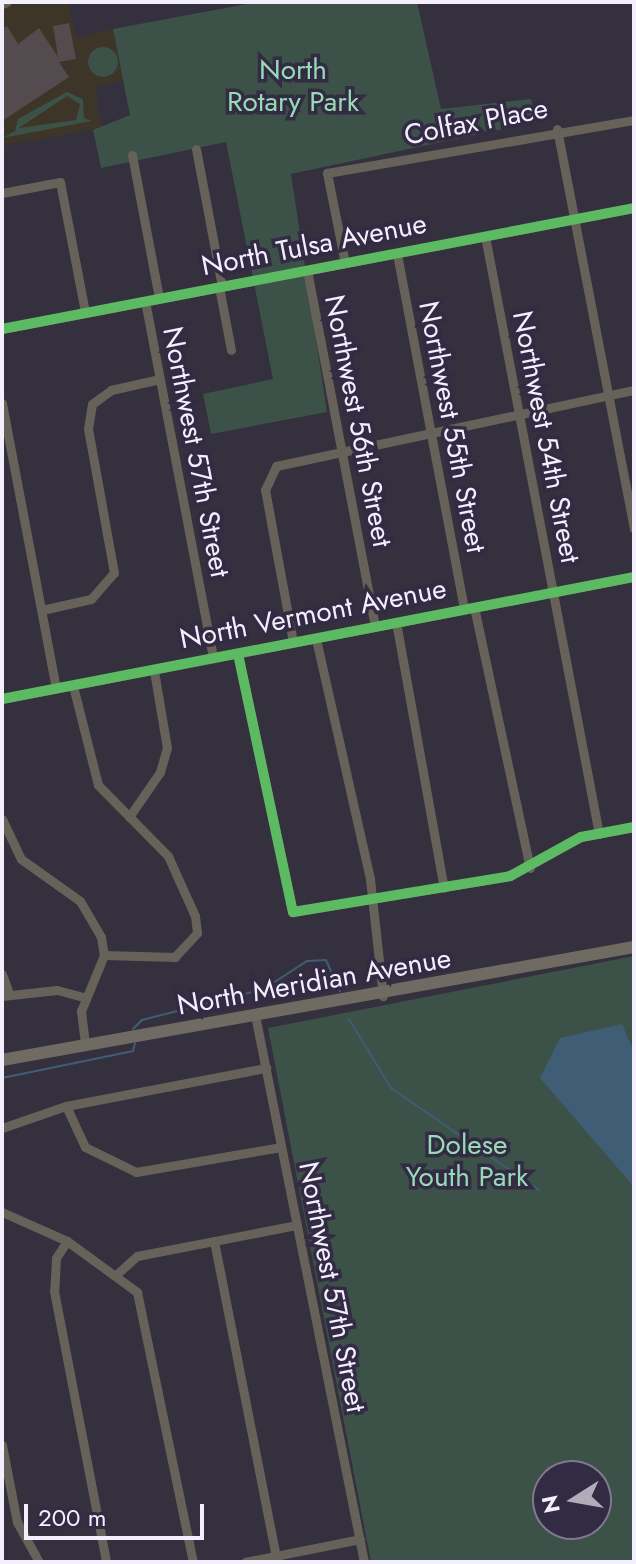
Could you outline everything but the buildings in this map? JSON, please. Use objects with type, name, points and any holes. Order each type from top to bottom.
[{"type":"main road","name":"North Meridian Avenue","points":[[2,1060],[85,1044],[256,1020],[634,947]]},
{"type":"street","name":"Colfax Place","points":[[327,173],[557,129],[634,120]]},
{"type":"street","points":[[557,129],[634,529]]},
{"type":"street","points":[[196,149],[231,350]]},
{"type":"street","name":"Northwest 57th Street","points":[[132,155],[159,298]]},
{"type":"street","name":"Northwest 56th Street","points":[[327,173],[345,263]]},
{"type":"street","points":[[2,193],[60,182],[85,312]]},
{"type":"street","name":"North Tulsa Avenue","points":[[2,329],[634,208]]},
{"type":"street","name":"Northwest 54th Street","points":[[485,236],[599,834]]},
{"type":"street","name":"Northwest 55th Street","points":[[397,254],[430,431],[530,868]]},
{"type":"street","name":"Northwest 56th Street","points":[[307,270],[375,627]]},
{"type":"street","name":"Northwest 57th Street","points":[[145,301],[213,658]]},
{"type":"street","points":[[42,610],[91,599],[114,573],[88,429],[92,404],[111,390],[160,379]]},
{"type":"street","points":[[293,642],[267,510],[268,476],[292,458],[634,390]]},
{"type":"street","points":[[2,403],[56,688]]},
{"type":"street","name":"North Vermont Avenue","points":[[2,699],[634,577]]},
{"type":"street","points":[[396,622],[444,888]]},
{"type":"street","points":[[316,639],[373,899],[383,996]]},
{"type":"street","points":[[238,654],[293,912],[444,888],[530,868],[559,846],[634,827]]},
{"type":"street","points":[[129,817],[160,772],[167,748],[154,671]]},
{"type":"street","points":[[73,686],[86,758],[107,800],[129,817],[178,872],[197,933],[175,957],[104,955]]},
{"type":"street","points":[[2,819],[21,859],[94,919],[104,955],[84,997],[85,1044]]},
{"type":"street","points":[[2,974],[6,994],[57,990],[84,997]]},
{"type":"street","name":"Northwest 57th Street","points":[[256,1020],[364,1562]]},
{"type":"street","points":[[2,1128],[66,1106],[266,1068]]},
{"type":"street","points":[[66,1106],[85,1147],[136,1172],[281,1147]]},
{"type":"street","points":[[2,1212],[23,1215],[67,1241],[118,1273],[137,1292],[193,1562]]},
{"type":"street","points":[[118,1273],[137,1256],[297,1225]]},
{"type":"street","points":[[67,1241],[56,1258],[54,1291],[106,1562]]},
{"type":"street","points":[[214,1241],[276,1556]]},
{"type":"street","points":[[2,1445],[17,1522],[39,1562]]},
{"type":"street","points":[[245,1562],[360,1539]]},
{"type":"shaded area","points":[[24,2],[69,2],[76,38],[113,29],[123,81],[95,87],[102,128],[2,146],[2,8]]},
{"type":"green space","name":"North Rotary Park","points":[[257,2],[417,2],[441,109],[531,99],[536,122],[291,174],[327,412],[211,434],[203,394],[273,379],[226,142],[101,168],[93,130],[130,115],[113,29]]},
{"type":"green space","points":[[103,47],[114,51],[118,62],[114,73],[103,77],[92,73],[88,62],[92,51]]},
{"type":"green space","points":[[67,92],[83,99],[84,118],[92,121],[2,138],[15,131],[18,119]],"holes":[[[67,96],[80,104],[76,120],[19,128]]]},
{"type":"green space","name":"Dolese Youth Park","points":[[634,956],[634,1562],[371,1562],[268,1028]]},
{"type":"water","points":[[622,1024],[634,1052],[634,1187],[540,1078],[560,1038]]},
{"type":"waterway","points":[[133,1029],[142,1020],[264,989],[307,961],[326,960],[340,991]]},
{"type":"waterway","points":[[349,1019],[391,1088],[539,1190]]},
{"type":"waterway","points":[[2,1078],[133,1051],[135,1043]]},
{"type":"cycle path","points":[[2,329],[634,208]]},
{"type":"cycle path","points":[[2,699],[634,577]]},
{"type":"cycle path","points":[[238,654],[293,912],[510,876],[581,837],[634,827]]}]
